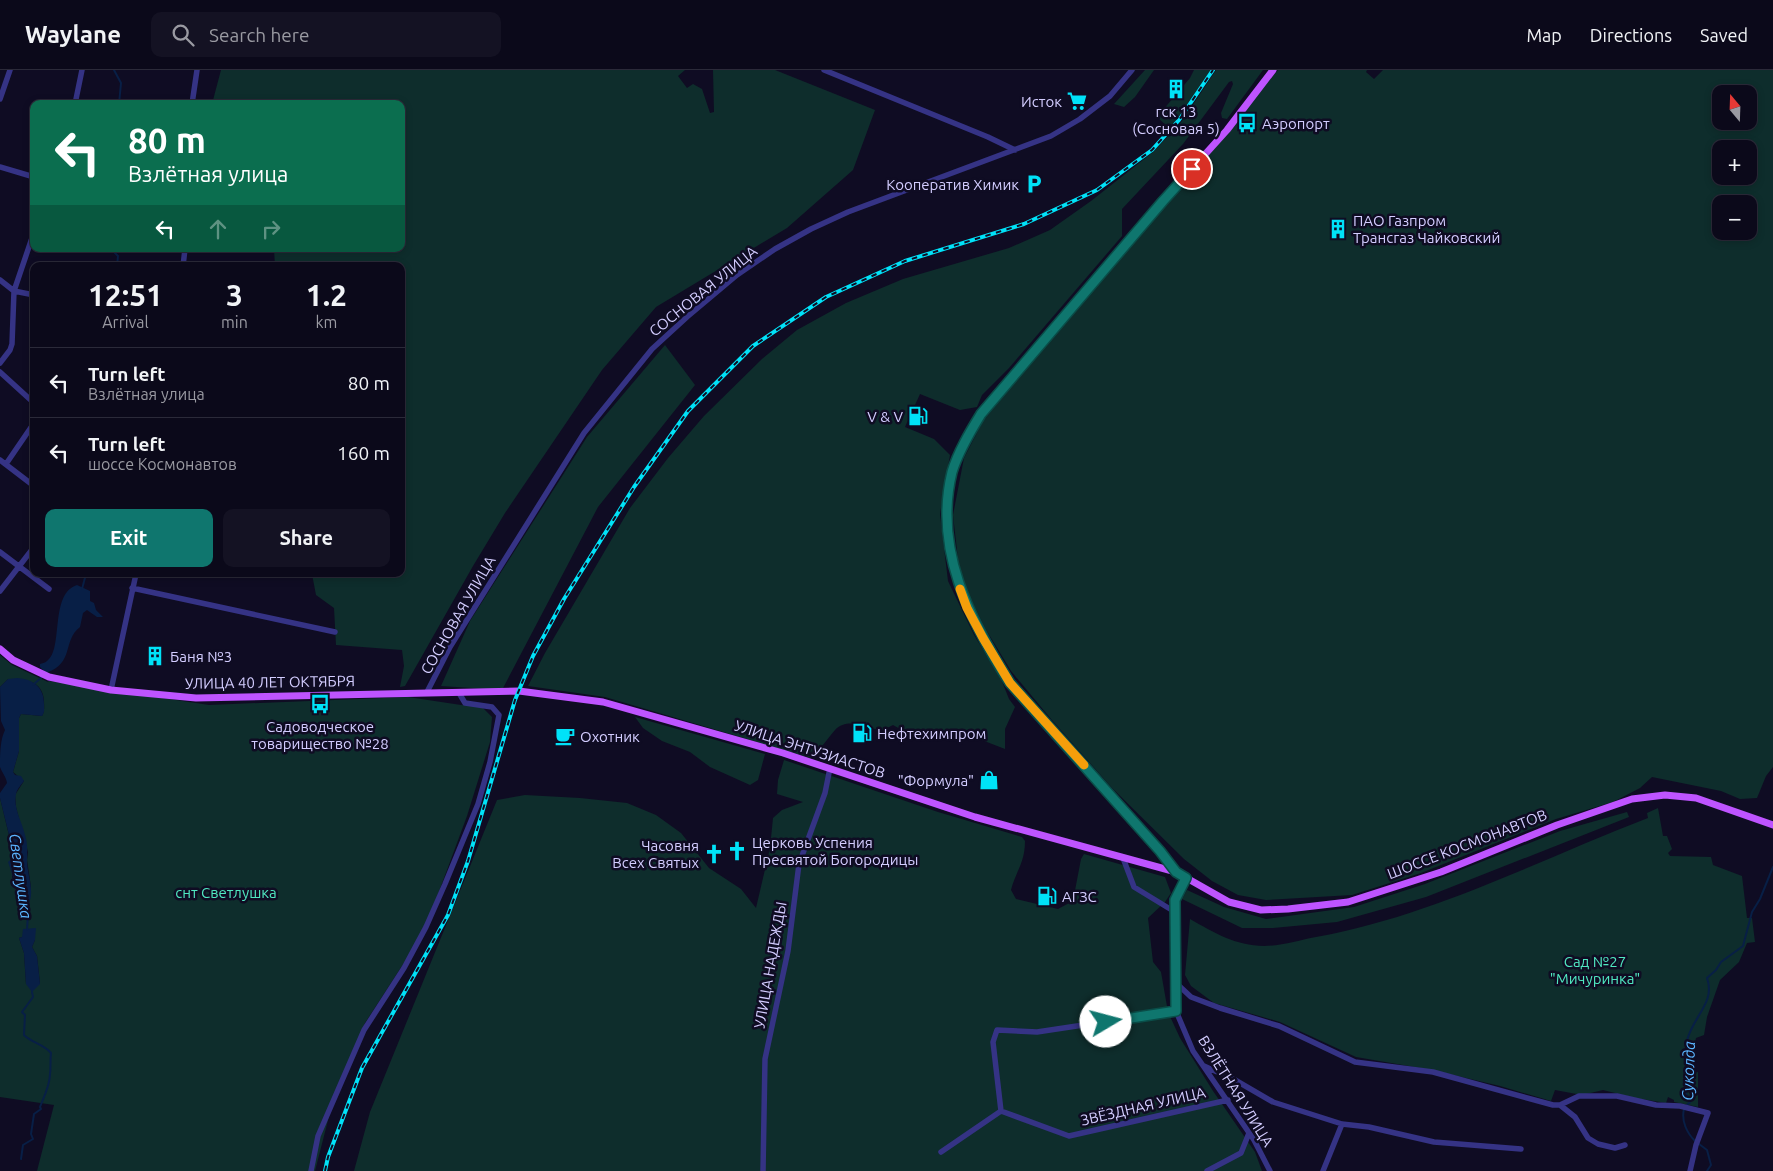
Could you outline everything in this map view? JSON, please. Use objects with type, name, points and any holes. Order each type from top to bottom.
[{"type":"main road","name":"ШОССЕ КОСМОНАВТОВ","points":[[1273,70],[1227,130],[1163,201],[981,414],[968,436],[952,472],[949,501],[950,549],[956,576],[967,608],[991,653],[1010,683],[1160,851],[1176,872],[1229,902],[1261,910],[1348,902],[1440,872],[1557,825],[1632,799],[1665,795],[1696,798],[1773,825]]},
{"type":"main road","name":"УЛИЦА 40 ЛЕТ ОКТЯБРЯ","points":[[0,649],[13,660],[45,675],[111,690],[196,698],[519,691]]},
{"type":"main road","name":"УЛИЦА ЭНТУЗИАСТОВ","points":[[519,691],[603,702],[830,768],[975,817],[1176,872]]},
{"type":"street","points":[[0,99],[10,70]]},
{"type":"street","points":[[75,100],[82,70]]},
{"type":"street","points":[[193,100],[197,70]]},
{"type":"street","points":[[824,70],[988,137],[1015,150]]},
{"type":"street","name":"СОСНОВАЯ УЛИЦА","points":[[428,692],[450,648],[584,433],[658,344],[737,275],[782,245],[848,212],[1051,136],[1080,119],[1110,96],[1132,70]]},
{"type":"street","points":[[0,167],[30,176]]},
{"type":"street","points":[[0,363],[10,350],[12,344],[14,291],[30,244]]},
{"type":"street","points":[[0,280],[14,291],[30,294]]},
{"type":"street","points":[[0,372],[30,399]]},
{"type":"street","points":[[6,464],[30,428]]},
{"type":"street","points":[[0,460],[30,483]]},
{"type":"street","points":[[0,552],[30,576]]},
{"type":"street","points":[[0,591],[30,552]]},
{"type":"street","points":[[32,577],[49,589]]},
{"type":"street","points":[[111,690],[135,577]]},
{"type":"street","points":[[132,588],[335,632]]},
{"type":"street","points":[[311,1171],[318,1136],[364,1030],[404,968],[426,927],[478,804],[490,762],[499,715],[492,707],[465,703],[459,693]]},
{"type":"street","name":"УЛИЦА НАДЕЖДЫ","points":[[763,1171],[765,1059],[788,951],[799,864],[825,793],[830,768]]},
{"type":"street","points":[[1123,858],[1134,887],[1175,912]]},
{"type":"street","name":"ВЗЛЁТНАЯ УЛИЦА","points":[[1186,878],[1175,900],[1176,1011],[1193,1051],[1250,1133],[1270,1171]]},
{"type":"street","points":[[1175,982],[1192,997],[1220,1008],[1279,1026],[1355,1062],[1433,1072],[1560,1105],[1575,1117],[1588,1138],[1598,1144],[1614,1148],[1625,1145]]},
{"type":"street","points":[[941,1152],[1001,1111],[993,1042],[997,1030],[1037,1032],[1176,1011]]},
{"type":"street","points":[[1204,1066],[1235,1080],[1273,1102],[1342,1124],[1369,1127],[1434,1142],[1521,1149]]},
{"type":"street","points":[[1560,1105],[1580,1096],[1616,1096],[1656,1105],[1680,1106],[1708,1113],[1696,1145],[1690,1171]]},
{"type":"street","name":"ЗВЁЗДНАЯ УЛИЦА","points":[[1001,1111],[1069,1136],[1228,1100]]},
{"type":"street","points":[[1323,1171],[1342,1124]]},
{"type":"street","points":[[1207,1171],[1241,1153],[1250,1133]]},
{"type":"green space","points":[[221,70],[685,70],[678,76],[687,88],[693,84],[702,89],[710,113],[714,112],[713,70],[775,70],[875,110],[853,170],[787,228],[656,307],[602,370],[505,513],[405,686],[400,687],[404,666],[402,650],[336,645],[334,608],[316,595],[313,577],[405,577],[405,262],[275,262],[274,252],[405,252],[405,100],[213,100]]},
{"type":"green space","points":[[1145,70],[1154,70],[1135,97],[1124,107],[1114,104]]},
{"type":"green space","points":[[1194,70],[1211,70],[1170,129],[1157,117],[1190,78]]},
{"type":"green space","points":[[1216,70],[1263,70],[1227,119],[1222,118],[1221,113],[1233,84],[1232,81],[1229,82],[1183,144],[1122,209],[1122,236],[1009,368],[982,395],[977,407],[960,410],[920,394],[905,427],[934,439],[950,455],[940,514],[948,581],[974,635],[1001,679],[1009,699],[1015,707],[1005,729],[1005,749],[974,737],[959,734],[940,740],[902,730],[893,725],[881,731],[864,725],[845,724],[835,730],[811,758],[605,697],[528,686],[545,653],[630,508],[668,458],[704,416],[762,359],[797,330],[846,303],[903,279],[1009,248],[1050,230],[1091,201],[1153,152],[1182,121]]},
{"type":"green space","points":[[1278,70],[1367,70],[1366,72],[1374,79],[1383,70],[1773,70],[1773,767],[1766,776],[1757,798],[1740,799],[1721,791],[1652,777],[1640,788],[1613,802],[1556,819],[1421,873],[1352,895],[1266,900],[1238,895],[1212,881],[1184,859],[1112,788],[1011,671],[985,628],[960,577],[953,515],[964,458],[983,421]]},
{"type":"green space","points":[[665,345],[695,385],[598,507],[502,690],[441,686],[470,621],[587,437]]},
{"type":"green space","name":"снт Светлушка","points":[[0,655],[12,665],[48,682],[209,705],[408,697],[481,706],[492,717],[490,742],[467,816],[424,932],[365,1023],[335,1093],[315,1171],[37,1171],[54,1105],[0,1097],[0,798],[14,856],[12,877],[24,909],[31,887],[27,860],[28,852],[16,807],[15,795],[24,781],[13,772],[19,751],[19,718],[21,714],[42,716],[44,701],[40,689],[32,682],[26,680],[8,679],[0,687]],"holes":[[[19,938],[35,940],[32,947],[37,956],[40,984],[26,984],[24,953]]]},
{"type":"green space","points":[[635,717],[765,754],[758,780],[750,785],[710,767],[690,752],[662,741],[643,728]]},
{"type":"green space","points":[[784,760],[938,812],[1022,837],[1025,841],[1024,855],[1011,890],[1016,899],[1058,909],[1073,901],[1081,859],[1084,854],[1165,877],[1171,893],[1165,902],[1148,918],[1153,962],[1161,972],[1168,1012],[1180,1038],[1213,1091],[1255,1152],[1262,1171],[354,1171],[370,1112],[497,800],[525,795],[580,798],[627,803],[656,815],[681,833],[709,868],[741,889],[756,908],[770,848],[773,818],[782,810],[803,802],[777,794],[778,780]]},
{"type":"green space","name":"Сад №27 \"Мичуринка\"","points":[[1658,808],[1663,836],[1667,836],[1672,849],[1668,853],[1670,856],[1711,857],[1713,865],[1742,876],[1747,918],[1752,918],[1755,942],[1747,943],[1739,962],[1720,980],[1707,1017],[1704,1035],[1696,1038],[1689,1073],[1698,1072],[1698,1107],[1674,1102],[1674,1100],[1668,1097],[1666,1103],[1603,1090],[1582,1095],[1555,1090],[1551,1101],[1500,1086],[1432,1070],[1356,1057],[1280,1022],[1214,1003],[1191,986],[1185,975],[1190,919],[1234,941],[1264,946],[1284,944],[1359,928],[1443,901],[1485,885],[1648,818],[1647,813]]},
{"type":"green space","points":[[1627,812],[1629,817],[1426,897],[1337,922],[1273,928],[1242,928],[1182,899],[1187,890],[1224,907],[1266,919],[1354,907],[1425,884],[1560,831]]},
{"type":"water","points":[[77,585],[90,591],[90,601],[94,603],[96,610],[103,617],[97,617],[87,610],[83,613],[80,627],[71,639],[65,658],[55,669],[46,673],[40,667],[40,664],[46,662],[52,655],[63,599],[68,590]]},
{"type":"water","points":[[17,678],[33,682],[40,689],[44,709],[42,716],[21,714],[19,718],[19,751],[13,772],[15,775],[21,776],[24,781],[17,790],[15,799],[27,842],[27,867],[31,886],[30,899],[24,909],[8,862],[14,856],[10,848],[10,839],[0,798],[0,793],[7,783],[0,767],[1,743],[5,730],[1,721],[0,687],[8,679]]},
{"type":"water","points":[[36,928],[32,947],[37,956],[40,984],[32,992],[26,984],[24,953],[19,938],[22,937],[23,929]]},
{"type":"waterway","name":"Светлушка","points":[[114,70],[121,83],[119,100]]},
{"type":"waterway","name":"Светлушка","points":[[114,252],[118,256],[117,262]]},
{"type":"waterway","name":"Светлушка","points":[[82,589],[85,577]]},
{"type":"waterway","name":"Светлушка","points":[[33,685],[43,676]]},
{"type":"waterway","name":"Суколда","points":[[1687,1041],[1706,1003],[1709,987],[1707,978],[1716,970],[1721,962],[1743,946],[1752,912],[1760,899],[1773,867]]},
{"type":"waterway","name":"Светлушка","points":[[26,905],[28,913],[27,930]]},
{"type":"waterway","name":"Светлушка","points":[[21,1159],[23,1145],[33,1139],[31,1134],[34,1114],[41,1109],[40,1107],[50,1078],[51,1053],[24,1035],[25,1015],[22,1012],[33,997],[32,992]]},
{"type":"waterway","name":"Суколда","points":[[1686,1073],[1685,1091],[1690,1102],[1687,1105]]},
{"type":"waterway","name":"Суколда","points":[[1684,1109],[1683,1118],[1685,1126],[1695,1141]]},
{"type":"waterway","name":"Суколда","points":[[1699,1144],[1707,1150],[1711,1165],[1707,1171]]},
{"type":"railway","points":[[325,1171],[328,1157],[362,1068],[448,915],[468,861],[515,700],[533,656],[564,599],[634,487],[688,411],[753,346],[826,297],[905,261],[1024,224],[1097,190],[1152,150],[1179,120],[1213,70]]},
{"type":"slow traffic","points":[[960,589],[967,608],[991,653],[1010,683],[1084,765]]},
{"type":"place","name":"гск 13 (Сосновая 5)","points":[[1176,89]]},
{"type":"place","name":"Исток","points":[[1077,101]]},
{"type":"place","name":"Аэропорт","points":[[1247,123]]},
{"type":"place","name":"Кооператив Химик","points":[[1034,184]]},
{"type":"place","name":"ПАО Газпром Трансгаз Чайковский","points":[[1338,229]]},
{"type":"place","name":"V & V","points":[[918,416]]},
{"type":"place","name":"Баня №3","points":[[155,656]]},
{"type":"place","name":"Садоводческое товарищество №28","points":[[320,704]]},
{"type":"place","name":"Нефтехимпром","points":[[862,733]]},
{"type":"place","name":"Охотник","points":[[565,736]]},
{"type":"place","name":"\"Формула\"","points":[[989,780]]},
{"type":"place","name":"Церковь Успения Пресвятой Богородицы","points":[[737,851]]},
{"type":"place","name":"Часовня Всех Святых","points":[[714,854]]},
{"type":"place","name":"АГЗС","points":[[1047,896]]},
{"type":"route","points":[[1106,1022],[1176,1011],[1175,900],[1186,878],[1176,872],[1160,851],[1010,683],[991,653],[967,608],[956,576],[950,549],[948,511],[952,472],[968,436],[981,414],[1192,169]]}]
